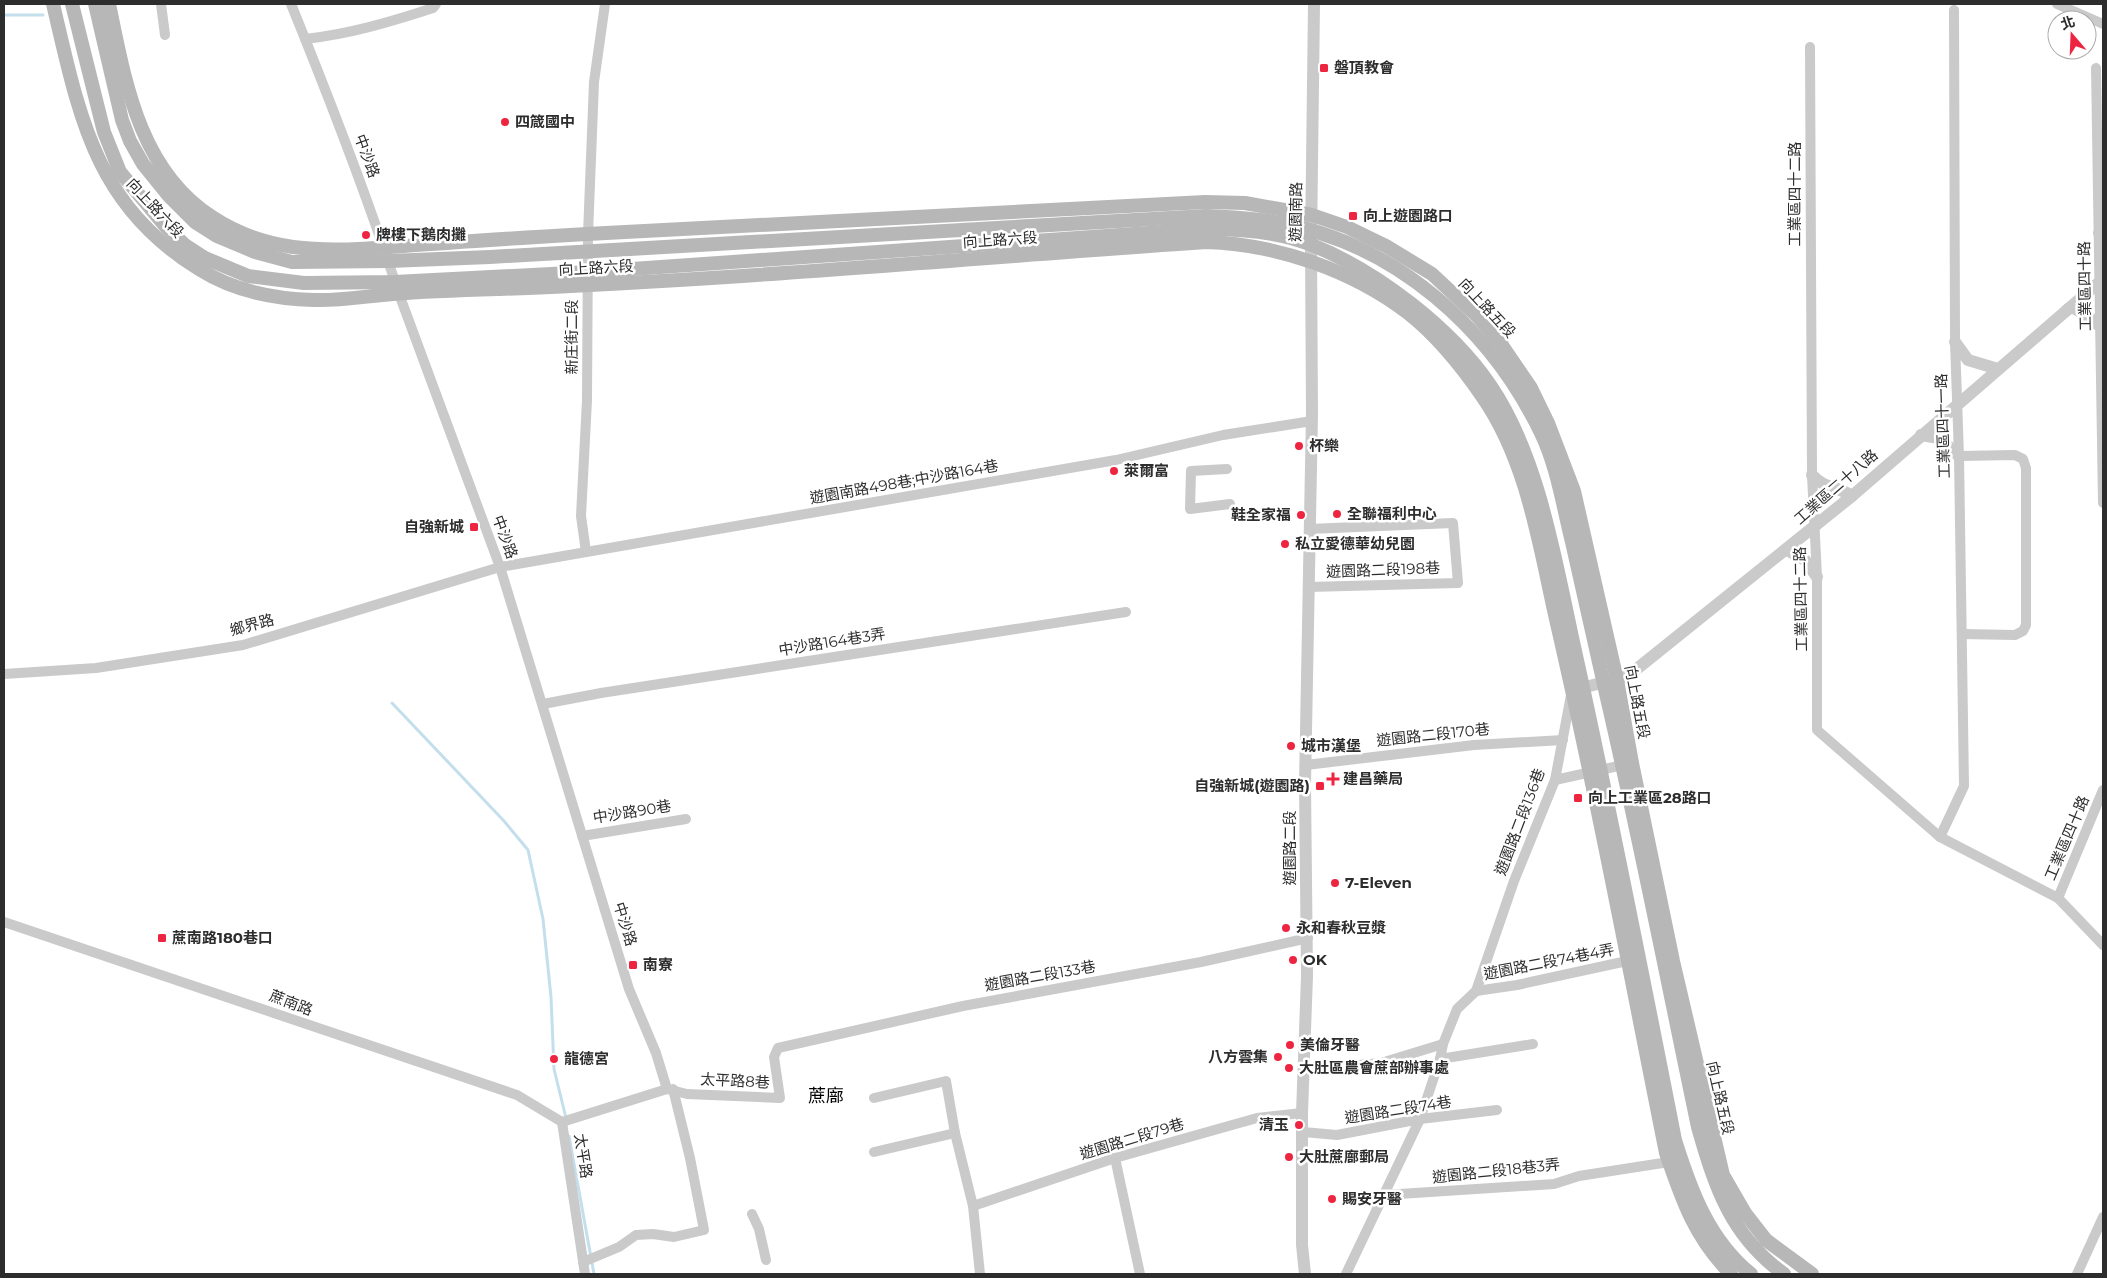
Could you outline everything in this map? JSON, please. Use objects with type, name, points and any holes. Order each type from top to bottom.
[{"type":"main road","name":"向上路六段","points":[[53,4],[82,122],[100,165],[121,199],[160,242],[202,271],[251,292],[316,300],[397,288],[588,279],[1206,242],[1231,242],[1311,260]]},
{"type":"main road","name":"向上路六段","points":[[72,4],[104,132],[120,172],[167,228],[185,245],[205,258],[248,276],[304,283],[397,288]]},
{"type":"main road","name":"向上路六段","points":[[95,4],[122,120],[130,141],[143,164],[169,196],[195,222],[234,244],[292,262],[387,255],[588,234],[1205,202],[1245,203],[1312,215]]},
{"type":"main road","name":"向上路六段","points":[[109,4],[125,82],[134,111],[155,156],[192,202],[225,224],[258,239],[310,248],[387,255],[588,250],[1206,216],[1281,223],[1311,238]]},
{"type":"main road","name":"向上路五段","points":[[1312,215],[1347,227],[1386,246],[1432,274],[1477,316],[1501,344],[1531,388],[1548,422],[1574,491],[1698,1127],[1712,1176],[1734,1223],[1757,1250],[1784,1274]]},
{"type":"main road","name":"向上路六段","points":[[588,279],[1207,229],[1247,230],[1311,238]]},
{"type":"main road","name":"向上路五段","points":[[1311,238],[1340,240],[1380,258],[1436,297],[1468,326],[1510,379],[1542,434],[1560,490],[1611,682]]},
{"type":"main road","points":[[1311,238],[1373,276],[1411,304],[1456,344],[1490,386],[1509,417],[1529,465],[1539,498],[1595,771],[1676,1140],[1688,1184],[1711,1229],[1738,1263],[1751,1274]]},
{"type":"main road","points":[[1311,260],[1366,287],[1409,314],[1448,352],[1483,397],[1510,449],[1527,497],[1578,689]]},
{"type":"main road","name":"向上路五段","points":[[1627,764],[1723,1175],[1744,1213],[1766,1240],[1812,1274]]},
{"type":"main road","points":[[1595,771],[1627,961],[1669,1162],[1699,1234],[1712,1255],[1731,1274]]},
{"type":"street","points":[[161,4],[165,35]]},
{"type":"street","name":"中沙路","points":[[291,4],[337,116],[397,288],[500,567],[629,989],[670,1089],[690,1158],[704,1230],[674,1237],[653,1234],[636,1235],[619,1247],[583,1262]]},
{"type":"street","points":[[305,39],[339,35],[377,26],[433,8],[436,4]]},
{"type":"street","name":"新庄街二段","points":[[586,552],[581,516],[587,400],[588,234],[594,82],[605,4]]},
{"type":"street","name":"遊園南路","points":[[1312,421],[1311,238],[1314,4]]},
{"type":"street","points":[[2057,4],[2069,6],[2103,24]]},
{"type":"street","name":"工業區四十一路","points":[[1940,837],[1964,786],[1959,456],[1955,342],[1954,10]]},
{"type":"street","name":"工業區四十二路","points":[[1810,47],[1812,475],[1817,577],[1817,730],[1940,837],[2058,898],[2103,945]]},
{"type":"street","name":"工業區四十路","points":[[2096,68],[2101,236],[2103,503]]},
{"type":"street","name":"工業區二十八路","points":[[1578,689],[1611,682],[1628,676],[1815,527],[2101,281]]},
{"type":"street","points":[[2068,310],[2071,308],[2085,314],[2101,327]]},
{"type":"street","points":[[1955,342],[1962,355],[1968,360],[1998,369]]},
{"type":"street","name":"遊園路二段","points":[[1305,1274],[1302,1245],[1302,1113],[1308,938],[1306,765],[1312,421]]},
{"type":"street","name":"遊園南路498巷;中沙路164巷","points":[[500,567],[1116,460],[1223,435],[1312,421]]},
{"type":"street","points":[[1921,436],[1939,438],[1959,456],[2015,454],[2023,459],[2026,468],[2026,625],[2023,632],[2014,635],[1962,634]]},
{"type":"street","points":[[1226,469],[1191,471],[1190,509],[1230,504]]},
{"type":"street","points":[[1812,475],[1824,485],[1842,489],[1852,496]]},
{"type":"street","name":"遊園路二段198巷","points":[[1309,529],[1453,523],[1458,583],[1309,587]]},
{"type":"street","points":[[1787,550],[1805,560],[1817,577]]},
{"type":"street","name":"鄉界路","points":[[4,674],[96,668],[242,645],[500,567]]},
{"type":"street","name":"中沙路164巷3弄","points":[[543,704],[601,692],[1126,612]]},
{"type":"street","name":"遊園路二段136巷","points":[[1476,991],[1494,933],[1555,780],[1563,740],[1578,689]]},
{"type":"street","name":"遊園路二段170巷","points":[[1306,765],[1474,744],[1563,740]]},
{"type":"street","points":[[1555,780],[1627,764]]},
{"type":"street","name":"工業區四十路","points":[[2058,898],[2103,790]]},
{"type":"street","name":"中沙路90巷","points":[[582,836],[686,819]]},
{"type":"street","name":"蔗南路","points":[[4,922],[516,1095],[562,1122]]},
{"type":"street","name":"遊園路二段133巷","points":[[778,1048],[963,1006],[1201,962],[1308,938]]},
{"type":"street","name":"遊園路二段74巷4弄","points":[[1476,991],[1545,980],[1627,961]]},
{"type":"street","points":[[1346,1274],[1420,1120],[1440,1059],[1442,1044],[1457,1009],[1476,991]]},
{"type":"street","points":[[1303,1070],[1381,1063],[1442,1044]]},
{"type":"street","points":[[1440,1059],[1533,1044]]},
{"type":"street","name":"太平路8巷","points":[[670,1089],[687,1094],[780,1098],[774,1057],[778,1048]]},
{"type":"street","points":[[874,1098],[946,1081],[955,1134],[973,1206],[980,1274]]},
{"type":"street","name":"太平路","points":[[585,1274],[562,1122],[670,1089]]},
{"type":"street","name":"遊園路二段74巷","points":[[1303,1132],[1337,1135],[1420,1120],[1497,1110]]},
{"type":"street","name":"遊園路二段79巷","points":[[973,1206],[1115,1158],[1257,1118],[1302,1113]]},
{"type":"street","points":[[874,1152],[955,1134]]},
{"type":"street","points":[[1115,1158],[1140,1274]]},
{"type":"street","name":"遊園路二段18巷3弄","points":[[1384,1195],[1554,1184],[1579,1176],[1669,1162]]},
{"type":"street","points":[[752,1214],[759,1229],[766,1260]]},
{"type":"street","points":[[2077,1274],[2103,1217]]},
{"type":"waterway","points":[[4,15],[43,15]]},
{"type":"waterway","points":[[392,703],[504,821],[528,850],[543,919],[551,997],[554,1069],[566,1118]]},
{"type":"waterway","points":[[569,1136],[594,1274]]},
{"type":"place","name":"磐頂教會","points":[[1324,68]]},
{"type":"place","name":"四箴國中","points":[[505,122]]},
{"type":"place","name":"向上遊園路口","points":[[1353,216]]},
{"type":"place","name":"牌樓下鵝肉攤","points":[[366,235]]},
{"type":"place","name":"杯樂","points":[[1299,446]]},
{"type":"place","name":"萊爾富","points":[[1114,471]]},
{"type":"place","name":"全聯福利中心","points":[[1337,514]]},
{"type":"place","name":"鞋全家福","points":[[1301,515]]},
{"type":"place","name":"自強新城","points":[[474,527]]},
{"type":"place","name":"私立愛德華幼兒園","points":[[1285,544]]},
{"type":"place","name":"城市漢堡","points":[[1291,746]]},
{"type":"place","name":"建昌藥局","points":[[1333,779]]},
{"type":"place","name":"自強新城(遊園路)","points":[[1320,786]]},
{"type":"place","name":"向上工業區28路口","points":[[1578,798]]},
{"type":"place","name":"7-Eleven","points":[[1335,883]]},
{"type":"place","name":"永和春秋豆漿","points":[[1286,928]]},
{"type":"place","name":"蔗南路180巷口","points":[[162,938]]},
{"type":"place","name":"OK","points":[[1293,960]]},
{"type":"place","name":"南寮","points":[[633,965]]},
{"type":"place","name":"美倫牙醫","points":[[1290,1045]]},
{"type":"place","name":"八方雲集","points":[[1278,1057]]},
{"type":"place","name":"龍德宮","points":[[554,1059]]},
{"type":"place","name":"大肚區農會蔗部辦事處","points":[[1289,1068]]},
{"type":"place","name":"清玉","points":[[1299,1125]]},
{"type":"place","name":"大肚蔗廍郵局","points":[[1289,1157]]},
{"type":"place","name":"賜安牙醫","points":[[1332,1199]]},
{"type":"district","name":"蔗廍","points":[[826,1096]]}]
